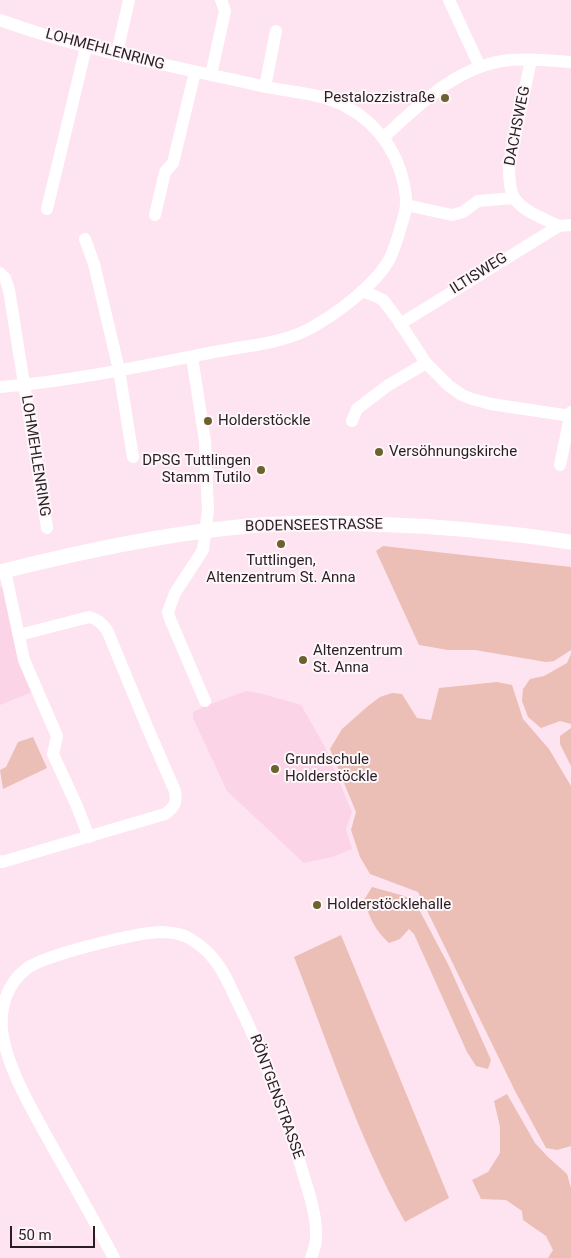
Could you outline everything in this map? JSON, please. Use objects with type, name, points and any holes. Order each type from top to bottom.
[{"type":"street","points":[[117,53],[130,0]]},
{"type":"street","points":[[211,75],[225,11],[221,0]]},
{"type":"street","points":[[449,0],[480,67]]},
{"type":"street","name":"LOHMEHLENRING","points":[[0,20],[86,47],[265,87],[326,98],[345,105],[366,119],[384,137],[402,174],[406,205],[398,237],[390,258],[376,278],[362,292],[329,317],[307,330],[280,340],[192,357],[119,370],[0,387]]},
{"type":"street","points":[[265,87],[276,31]]},
{"type":"street","points":[[47,209],[86,47]]},
{"type":"street","points":[[384,137],[440,88],[480,67],[510,60],[571,62]]},
{"type":"street","name":"DACHSWEG","points":[[514,198],[510,182],[509,164],[531,60]]},
{"type":"street","points":[[156,215],[165,172],[173,163],[195,72]]},
{"type":"street","points":[[406,205],[452,215],[463,212],[478,201],[514,198],[523,207],[565,225]]},
{"type":"street","name":"ILTISWEG","points":[[400,324],[565,225]]},
{"type":"street","points":[[85,239],[94,264],[119,370],[133,457]]},
{"type":"street","points":[[0,273],[5,278],[9,290],[23,385]]},
{"type":"street","points":[[362,292],[383,300],[426,363],[449,386],[472,399],[491,404],[571,415],[560,465]]},
{"type":"street","points":[[192,357],[205,441],[208,510],[203,550],[175,593],[168,612],[205,701]]},
{"type":"street","points":[[352,421],[357,409],[387,386],[426,363]]},
{"type":"street","name":"LOHMEHLENRING","points":[[23,385],[47,528]]},
{"type":"street","name":"BODENSEESTRASSE","points":[[2,572],[129,542],[238,527],[294,523],[459,528],[571,542]]},
{"type":"street","points":[[2,572],[24,660],[57,736],[53,754],[89,837]]},
{"type":"street","points":[[0,861],[2,862],[166,814],[175,806],[177,799],[107,630],[100,622],[96,618],[89,617],[19,635]]},
{"type":"street","name":"RÖNTGENSTRASSE","points":[[114,1258],[39,1122],[15,1073],[4,1045],[2,1005],[7,993],[24,970],[41,960],[102,944],[161,932],[179,934],[186,937],[212,956],[222,971],[254,1034],[281,1101],[308,1191],[316,1232],[315,1246],[311,1258]]},
{"type":"shaded area","points":[[383,546],[571,567],[571,650],[554,661],[546,662],[475,650],[448,650],[419,645],[376,551]]},
{"type":"shaded area","points":[[0,587],[3,587],[37,690],[0,705]]},
{"type":"shaded area","points":[[571,654],[571,724],[560,721],[541,728],[528,717],[522,701],[523,689],[530,679],[544,676],[567,663]]},
{"type":"shaded area","points":[[497,682],[512,685],[523,719],[549,749],[571,786],[571,1146],[557,1150],[546,1148],[515,1091],[418,892],[370,874],[360,857],[351,830],[356,812],[330,749],[342,729],[380,697],[392,693],[402,694],[417,718],[431,720],[439,688]]},
{"type":"shaded area","name":"Grundschule Holderstöckle","points":[[246,691],[301,705],[325,747],[352,812],[346,829],[352,849],[332,857],[304,863],[227,791],[193,718],[193,712]]},
{"type":"shaded area","points":[[571,728],[571,766],[560,744],[560,736]]},
{"type":"shaded area","points":[[33,737],[47,768],[3,789],[0,770],[6,767],[18,742]]},
{"type":"shaded area","points":[[372,887],[414,900],[449,966],[491,1060],[488,1069],[476,1066],[467,1052],[414,934],[409,929],[400,939],[389,943],[377,929],[364,900]]},
{"type":"shaded area","points":[[341,935],[449,1198],[405,1222],[388,1190],[359,1125],[294,957]]},
{"type":"shaded area","points":[[507,1094],[535,1143],[567,1174],[571,1188],[571,1258],[548,1258],[553,1250],[546,1236],[523,1220],[522,1211],[506,1200],[481,1199],[472,1180],[488,1172],[500,1153],[500,1127],[494,1101]]},
{"type":"place","name":"Pestalozzistraße","points":[[445,98]]},
{"type":"place","name":"Holderstöckle","points":[[208,421]]},
{"type":"place","name":"Versöhnungskirche","points":[[379,452]]},
{"type":"place","name":"DPSG Tuttlingen Stamm Tutilo","points":[[261,470]]},
{"type":"place","name":"Tuttlingen, Altenzentrum St. Anna","points":[[281,544]]},
{"type":"place","name":"Altenzentrum St. Anna","points":[[303,660]]},
{"type":"place","name":"Grundschule Holderstöckle","points":[[275,769]]},
{"type":"place","name":"Holderstöcklehalle","points":[[317,905]]}]
